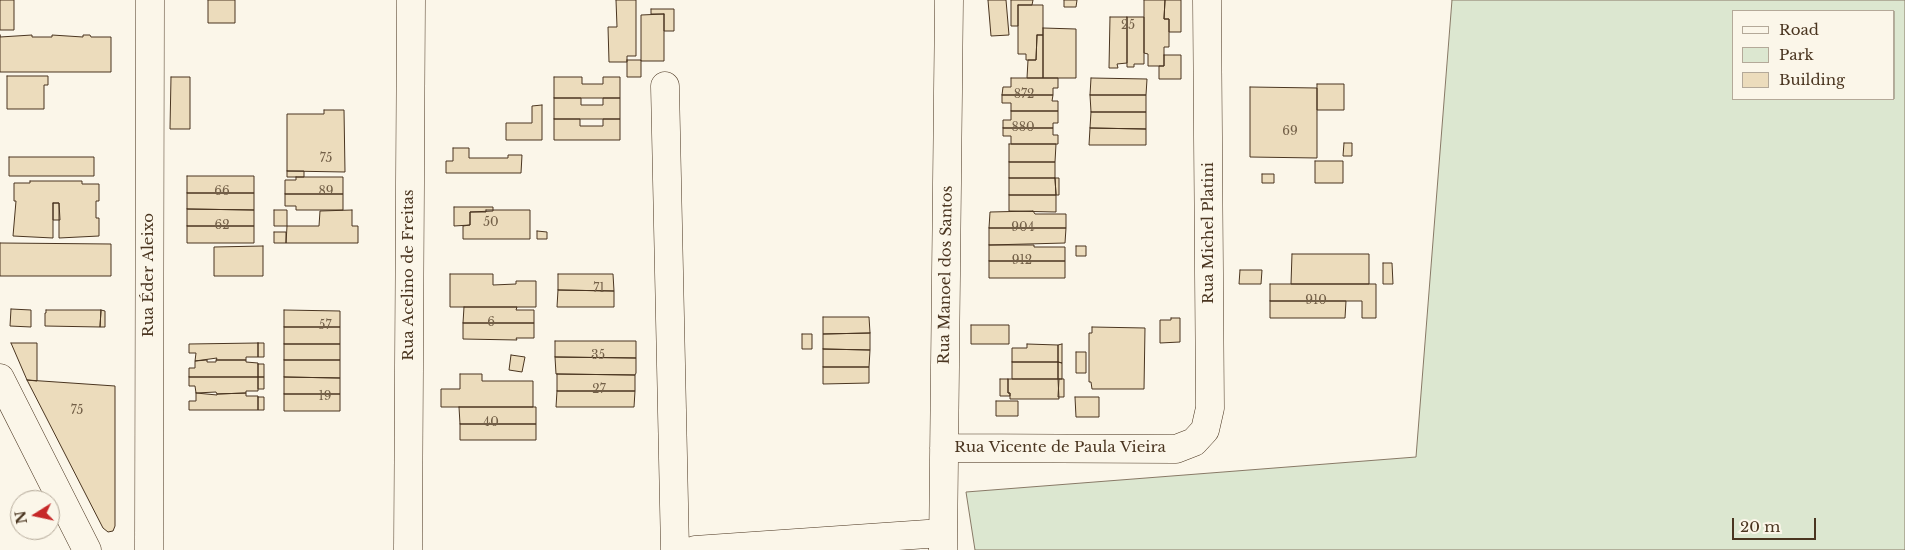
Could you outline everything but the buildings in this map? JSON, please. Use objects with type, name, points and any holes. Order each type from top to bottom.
[{"type":"street","name":"Rua Éder Aleixo","points":[[149,550],[150,0]]},
{"type":"street","name":"Rua Acelino de Freitas","points":[[408,550],[411,0]]},
{"type":"street","name":"Rua Manoel dos Santos","points":[[942,542],[949,0]]},
{"type":"street","name":"Rua Michel Platini","points":[[1176,449],[1194,442],[1205,430],[1210,408],[1207,0]]},
{"type":"street","points":[[665,86],[675,550]]},
{"type":"street","points":[[0,378],[87,550]]},
{"type":"street","name":"Rua Vicente de Paula Vieira","points":[[944,448],[1176,449]]},
{"type":"street","points":[[695,550],[942,542]]},
{"type":"green space","points":[[1452,0],[1905,0],[1905,550],[975,550],[966,492],[1416,457]]}]
